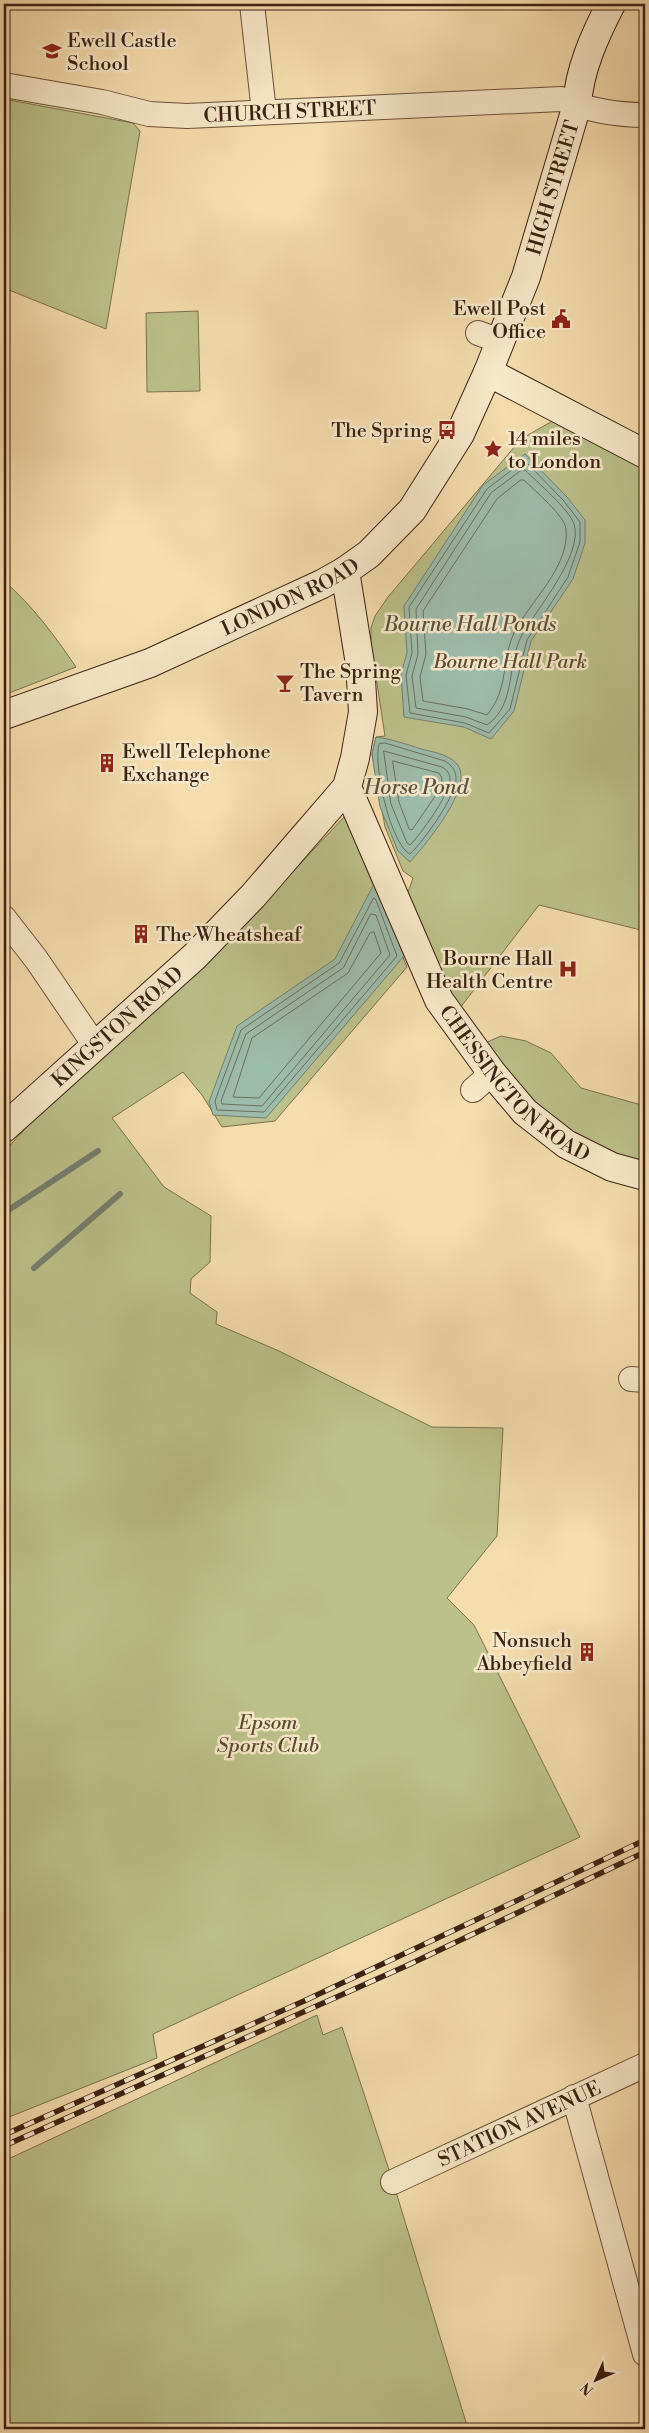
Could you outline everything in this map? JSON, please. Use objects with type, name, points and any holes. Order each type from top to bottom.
[{"type":"main road","name":"HIGH STREET","points":[[488,372],[489,337],[526,278],[577,106],[578,84],[600,26],[611,4]]},
{"type":"main road","points":[[488,372],[645,454]]},
{"type":"main road","name":"LONDON ROAD","points":[[4,715],[150,663],[345,571],[369,554],[412,510],[460,434],[488,372]]},
{"type":"main road","points":[[345,571],[360,664],[363,712],[355,758],[347,788]]},
{"type":"main road","name":"KINGSTON ROAD","points":[[4,1128],[195,956],[252,896],[347,788]]},
{"type":"main road","name":"CHESSINGTON ROAD","points":[[347,788],[439,1000],[482,1082],[566,1144],[612,1167],[645,1176]]},
{"type":"street","points":[[252,4],[264,112]]},
{"type":"street","name":"CHURCH STREET","points":[[4,85],[102,102],[149,114],[187,116],[561,99],[577,106],[624,115],[645,115]]},
{"type":"street","points":[[4,918],[36,959],[96,1047]]},
{"type":"street","name":"STATION AVENUE","points":[[393,2182],[645,2065]]},
{"type":"street","points":[[574,2097],[645,2354]]},
{"type":"green space","points":[[4,99],[133,123],[140,131],[106,329],[4,288]]},
{"type":"green space","points":[[198,311],[200,391],[147,392],[146,313]]},
{"type":"green space","name":"Bourne Hall Park","points":[[556,419],[645,465],[645,931],[539,905],[460,1008],[435,974],[407,895],[413,878],[403,871],[385,827],[372,754],[376,737],[385,736],[371,644],[371,628],[375,616],[388,597],[521,439]]},
{"type":"green space","points":[[4,581],[43,621],[76,667],[4,695]]},
{"type":"green space","name":"Epsom Sports Club","points":[[345,816],[407,967],[275,1121],[222,1127],[202,1095],[183,1072],[112,1118],[164,1187],[211,1216],[210,1262],[191,1279],[190,1293],[217,1312],[216,1324],[279,1351],[432,1427],[503,1428],[497,1536],[447,1598],[474,1625],[580,1837],[153,2034],[157,2058],[4,2119],[4,1152],[74,1075],[214,956]]},
{"type":"green space","points":[[501,1036],[526,1041],[551,1053],[581,1088],[645,1106],[645,1166],[614,1159],[539,1111],[485,1043]]},
{"type":"green space","points":[[317,2015],[323,2035],[342,2027],[393,2182],[468,2429],[4,2429],[4,2161]]},
{"type":"water","name":"Bourne Hall Ponds","points":[[525,454],[567,497],[585,520],[585,543],[573,579],[531,641],[514,711],[491,739],[464,727],[404,717],[401,674],[407,653],[404,606],[483,485]]},
{"type":"water","name":"Horse Pond","points":[[376,737],[444,755],[456,763],[461,773],[460,785],[447,814],[410,862],[398,851],[380,807],[372,754]]},
{"type":"water","points":[[375,882],[404,956],[266,1118],[213,1115],[209,1102],[237,1026],[335,959]]},
{"type":"waterway","points":[[4,1213],[98,1151]]},
{"type":"waterway","points":[[34,1268],[120,1194]]},
{"type":"railway","points":[[4,2135],[304,2001],[645,1840]]},
{"type":"railway","points":[[4,2146],[406,1966],[645,1852]]},
{"type":"place","name":"Ewell Castle School","points":[[52,51]]},
{"type":"place","name":"Ewell Post Office","points":[[561,319]]},
{"type":"place","name":"The Spring","points":[[447,430]]},
{"type":"place","name":"14 miles to London","points":[[493,449]]},
{"type":"place","name":"The Spring Tavern","points":[[285,683]]},
{"type":"place","name":"Ewell Telephone Exchange","points":[[107,763]]},
{"type":"place","name":"The Wheatsheaf","points":[[141,934]]},
{"type":"place","name":"Bourne Hall Health Centre","points":[[568,969]]},
{"type":"place","name":"Nonsuch Abbeyfield","points":[[587,1652]]}]
